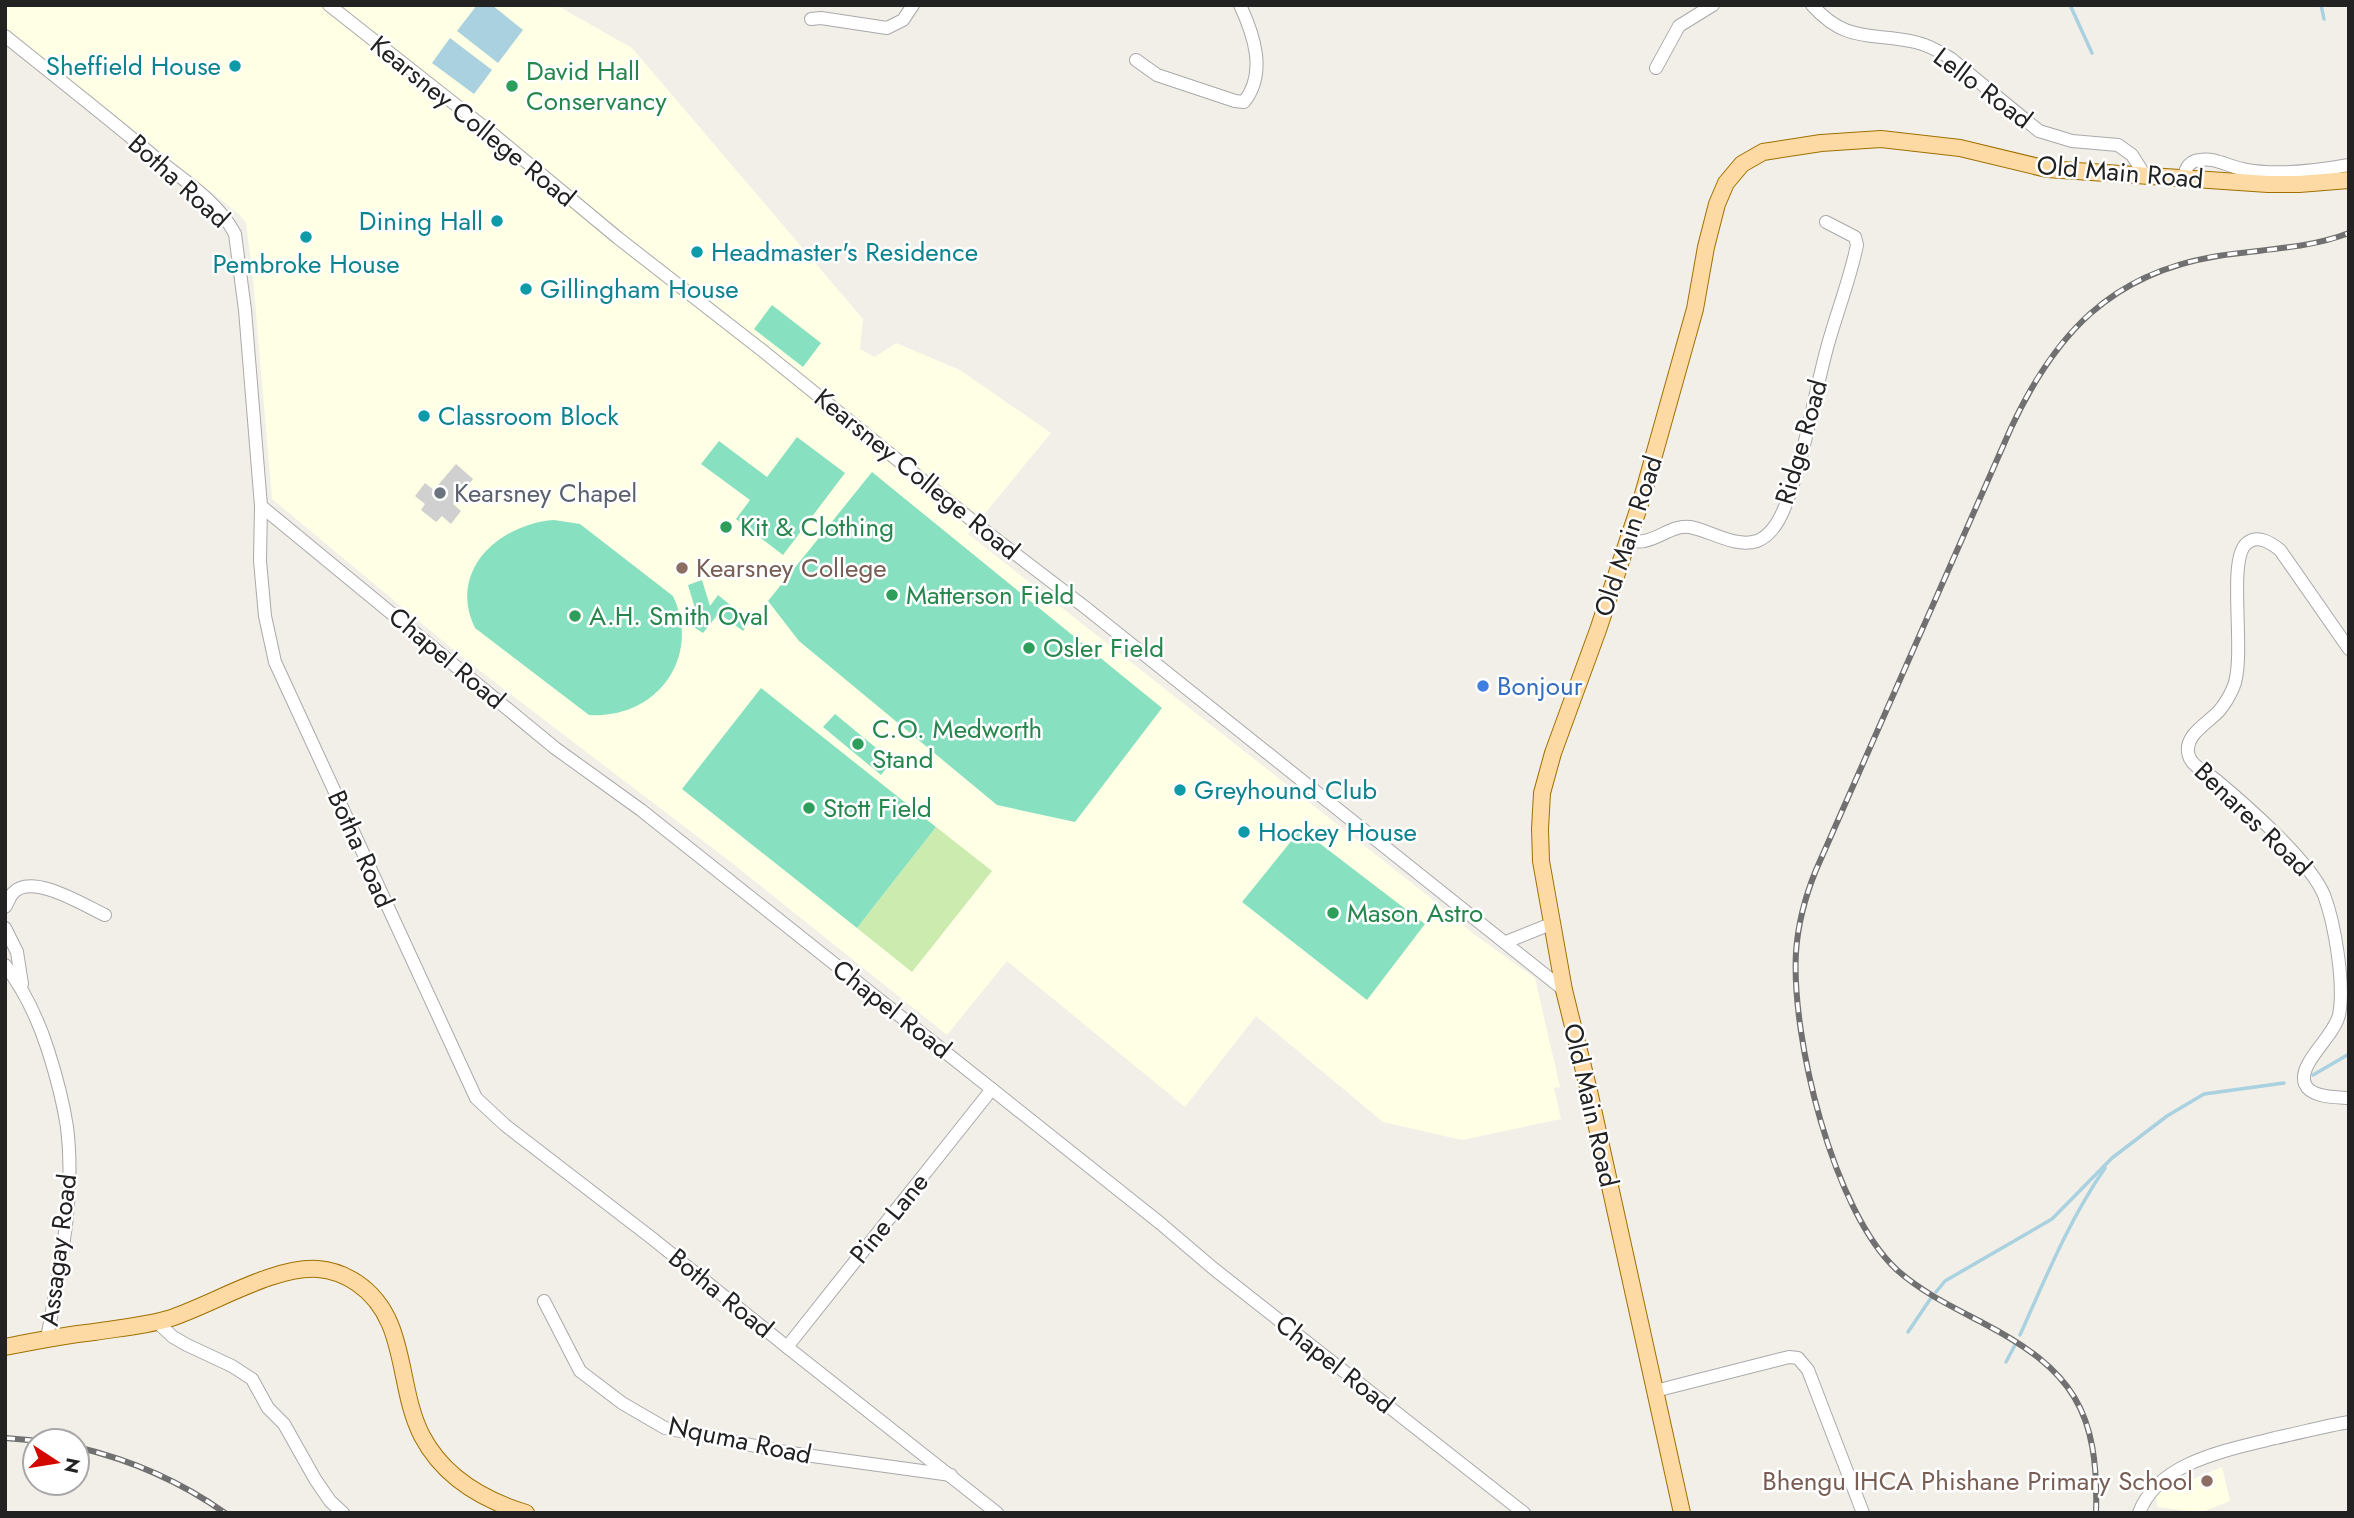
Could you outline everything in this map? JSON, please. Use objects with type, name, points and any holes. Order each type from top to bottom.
[{"type":"main road","name":"Old Main Road","points":[[1682,1513],[1551,924],[1541,861],[1542,793],[1553,753],[1628,541],[1695,309],[1706,247],[1717,204],[1726,183],[1742,164],[1763,152],[1821,142],[1881,139],[1960,148],[2047,170],[2289,184],[2349,180]]},
{"type":"main road","points":[[5,1347],[158,1322],[293,1270],[326,1269],[346,1276],[370,1293],[389,1321],[402,1360],[414,1418],[422,1437],[435,1456],[450,1473],[486,1498],[526,1513]]},
{"type":"street","name":"Kearsney College Road","points":[[329,5],[1564,990]]},
{"type":"street","points":[[811,19],[821,18],[887,28],[903,20],[913,5]]},
{"type":"street","points":[[1136,60],[1157,75],[1244,102],[1255,77],[1256,48],[1240,5]]},
{"type":"street","points":[[1656,68],[1679,26],[1713,5]]},
{"type":"street","name":"Lello Road","points":[[1812,5],[1828,20],[1850,32],[1914,41],[1937,50],[2039,131],[2072,141],[2118,145],[2132,155],[2146,177]]},
{"type":"street","name":"Botha Road","points":[[5,36],[175,173],[230,224],[235,234],[241,272],[261,506],[260,561],[265,616],[275,662],[476,1098],[505,1125],[653,1238],[997,1513]]},
{"type":"street","points":[[2185,178],[2185,170],[2198,160],[2211,159],[2243,169],[2266,171],[2330,169],[2349,165]]},
{"type":"street","name":"Ridge Road","points":[[1628,541],[1647,541],[1675,528],[1686,527],[1738,542],[1748,542],[1767,535],[1776,524],[1784,508],[1803,445],[1835,314],[1857,245],[1855,237],[1826,222]]},
{"type":"street","name":"Chapel Road","points":[[261,506],[555,748],[641,810],[1160,1223],[1224,1278],[1524,1513]]},
{"type":"street","name":"Benares Road","points":[[2349,649],[2280,550],[2267,541],[2256,539],[2247,542],[2239,561],[2239,663],[2234,688],[2220,709],[2191,737],[2188,746],[2188,755],[2193,764],[2248,809],[2318,880],[2333,920],[2340,992],[2339,1014],[2334,1029],[2307,1065],[2305,1084],[2309,1090],[2321,1095],[2349,1098]]},
{"type":"street","points":[[5,907],[13,892],[22,887],[41,887],[105,915]]},
{"type":"street","points":[[1506,942],[1551,924]]},
{"type":"street","points":[[5,928],[17,952],[23,988]]},
{"type":"street","name":"Assagay Road","points":[[5,965],[23,988],[42,1033],[53,1067],[68,1142],[67,1214],[47,1339]]},
{"type":"street","name":"Pine Lane","points":[[787,1347],[992,1090]]},
{"type":"street","name":"Nquma Road","points":[[544,1301],[580,1371],[622,1403],[665,1428],[791,1453],[951,1475]]},
{"type":"street","points":[[158,1322],[173,1337],[252,1379],[268,1408],[284,1424],[315,1479],[342,1513]]},
{"type":"street","points":[[1655,1391],[1789,1357],[1798,1358],[1808,1370],[1864,1513]]},
{"type":"street","points":[[2139,1513],[2151,1491],[2190,1464],[2232,1449],[2349,1422]]},
{"type":"shaded area","name":"Kearsney College","points":[[5,5],[556,5],[632,48],[863,319],[860,349],[875,357],[896,343],[960,370],[1051,433],[968,534],[1475,935],[1535,978],[1560,1087],[1554,1088],[1561,1119],[1462,1140],[1383,1122],[1256,1016],[1185,1107],[1007,961],[947,1035],[732,863],[467,661],[272,499],[246,223],[240,215],[5,27]]},
{"type":"shaded area","name":"Kearsney Chapel","points":[[456,464],[473,479],[453,504],[461,511],[451,524],[442,516],[436,522],[421,510],[425,504],[415,496],[425,483],[434,490]]},
{"type":"shaded area","name":"Bhengu IHCA Phishane Primary School","points":[[2222,1467],[2230,1501],[2200,1513],[2158,1507],[2155,1495]]},
{"type":"green space","points":[[772,305],[821,343],[803,367],[754,329]]},
{"type":"green space","points":[[797,437],[845,473],[783,555],[736,519],[750,500],[701,464],[719,441],[767,477]]},
{"type":"green space","points":[[872,472],[1162,708],[1075,822],[997,805],[799,641],[768,601]]},
{"type":"green space","name":"A.H. Smith Oval","points":[[554,520],[580,524],[673,596],[680,619],[682,641],[677,662],[667,680],[653,695],[634,707],[613,714],[589,715],[475,628],[468,607],[468,588],[473,570],[483,554],[497,541],[515,531],[534,523]]},
{"type":"green space","points":[[702,580],[710,606],[718,595],[750,621],[743,631],[719,613],[703,633],[691,625],[697,615],[688,585]]},
{"type":"green space","name":"Stott Field","points":[[761,688],[936,827],[857,928],[682,789]]},
{"type":"green space","name":"C.O. Medworth Stand","points":[[835,714],[892,761],[881,775],[823,727]]},
{"type":"green space","points":[[936,827],[992,871],[912,972],[857,928]]},
{"type":"green space","name":"Mason Astro","points":[[1301,829],[1425,924],[1367,1000],[1242,902]]},
{"type":"water","points":[[477,5],[492,5],[523,30],[498,63],[457,31]]},
{"type":"water","points":[[450,38],[492,70],[474,94],[432,63]]},
{"type":"waterway","points":[[2070,5],[2092,53]]},
{"type":"waterway","points":[[2321,5],[2324,19]]},
{"type":"waterway","points":[[2313,1075],[2349,1054]]},
{"type":"waterway","points":[[1936,1292],[1945,1281],[2052,1219],[2112,1158],[2167,1116],[2204,1094],[2284,1083]]},
{"type":"waterway","points":[[2020,1335],[2069,1228],[2105,1168]]},
{"type":"waterway","points":[[1908,1332],[1931,1298]]},
{"type":"waterway","points":[[2006,1362],[2015,1345]]},
{"type":"railway","points":[[2096,1513],[2096,1477],[2085,1420],[2074,1397],[2059,1377],[2014,1340],[1938,1299],[1897,1270],[1874,1243],[1854,1207],[1836,1166],[1809,1074],[1796,988],[1796,952],[1800,920],[1816,870],[2011,428],[2028,394],[2068,337],[2091,313],[2117,293],[2180,264],[2301,245],[2349,233]]},
{"type":"railway","points":[[5,1438],[21,1439]]},
{"type":"railway","points":[[91,1451],[154,1473],[225,1513]]},
{"type":"place","name":"Sheffield House","points":[[235,66]]},
{"type":"place","name":"David Hall Conservancy","points":[[512,86]]},
{"type":"place","name":"Dining Hall","points":[[497,221]]},
{"type":"place","name":"Pembroke House","points":[[306,237]]},
{"type":"place","name":"Headmaster's Residence","points":[[697,252]]},
{"type":"place","name":"Gillingham House","points":[[526,289]]},
{"type":"place","name":"Classroom Block","points":[[424,416]]},
{"type":"place","name":"Kearsney Chapel","points":[[440,493]]},
{"type":"place","name":"Kit & Clothing","points":[[726,527]]},
{"type":"place","name":"Kearsney College","points":[[682,568]]},
{"type":"place","name":"Matterson Field","points":[[892,595]]},
{"type":"place","name":"A.H. Smith Oval","points":[[575,616]]},
{"type":"place","name":"Osler Field","points":[[1029,648]]},
{"type":"place","name":"Bonjour","points":[[1483,686]]},
{"type":"place","name":"C.O. Medworth Stand","points":[[858,744]]},
{"type":"place","name":"Greyhound Club","points":[[1180,790]]},
{"type":"place","name":"Stott Field","points":[[809,808]]},
{"type":"place","name":"Hockey House","points":[[1244,832]]},
{"type":"place","name":"Mason Astro","points":[[1333,913]]},
{"type":"place","name":"Bhengu IHCA Phishane Primary School","points":[[2207,1481]]}]
